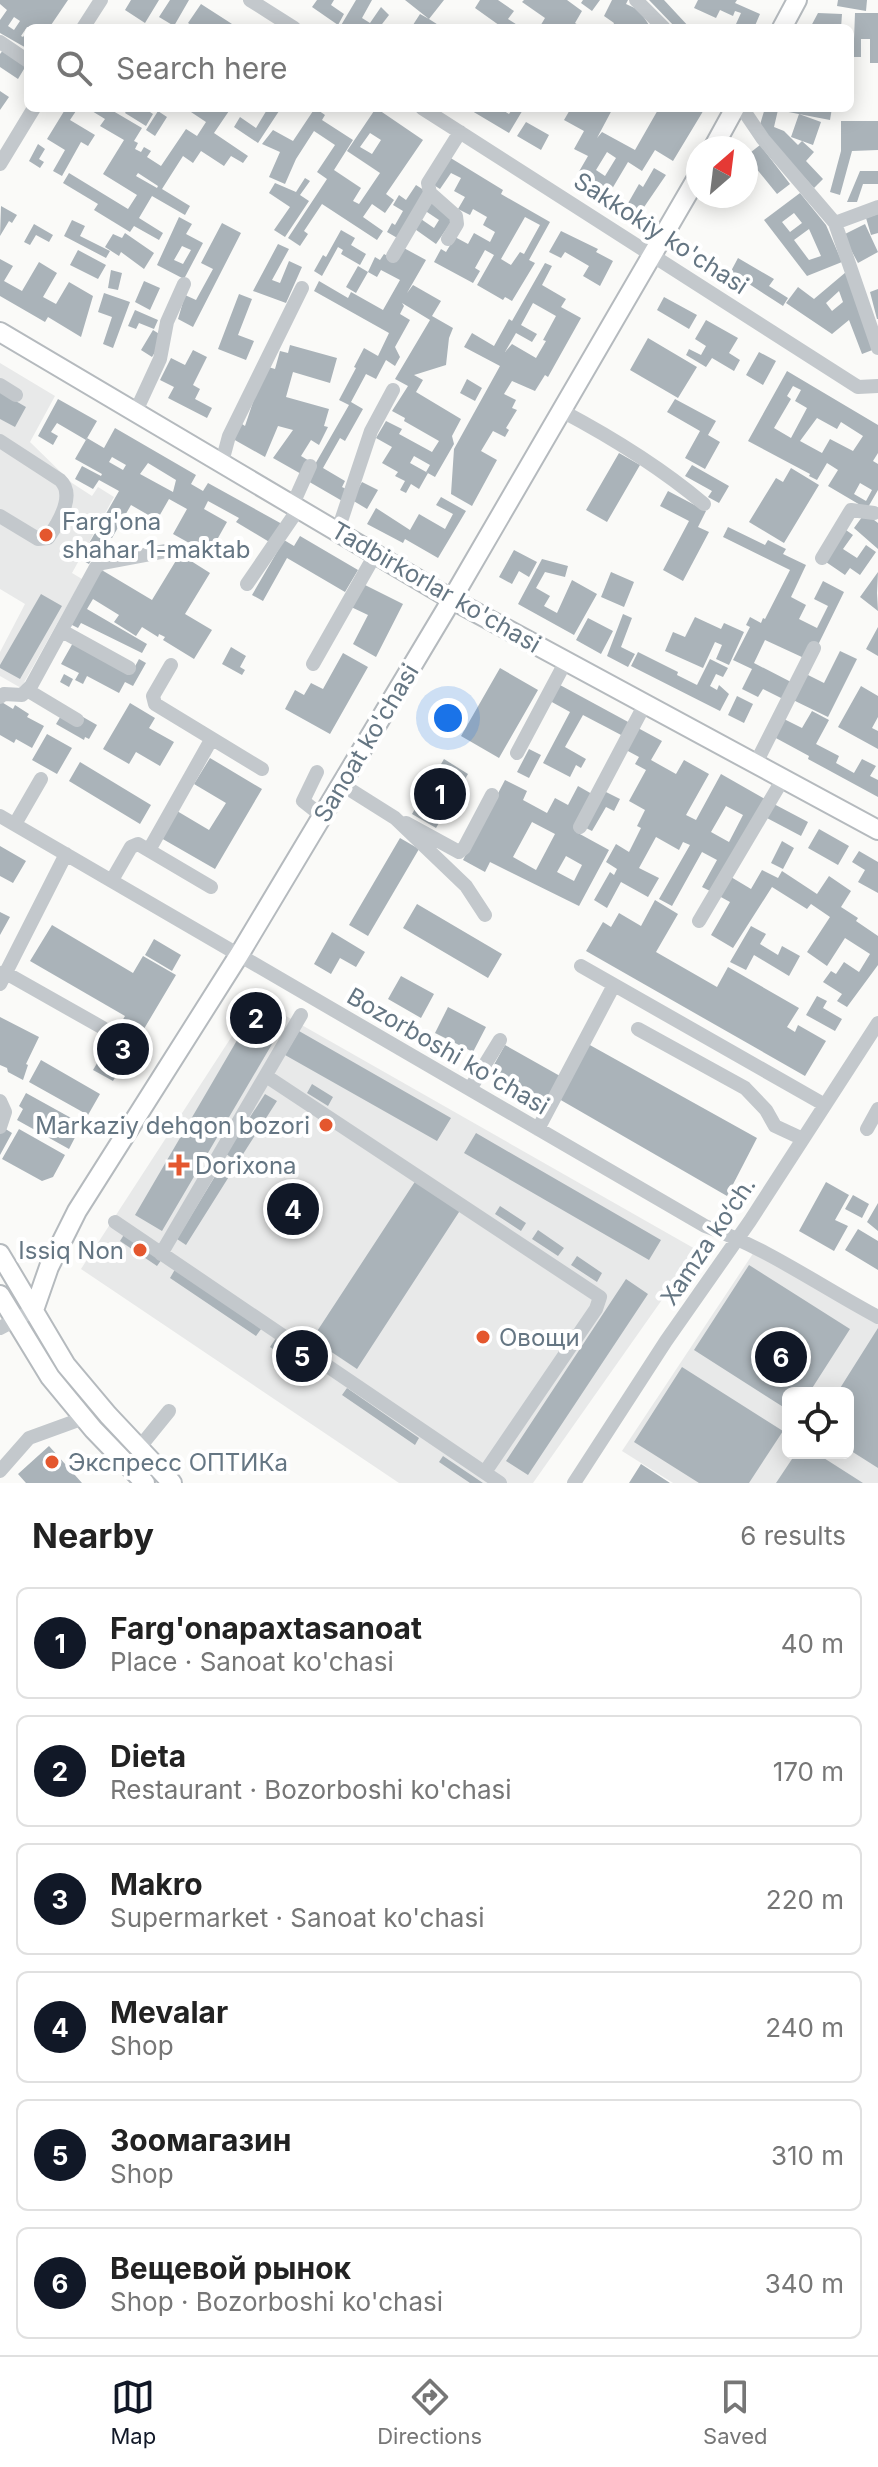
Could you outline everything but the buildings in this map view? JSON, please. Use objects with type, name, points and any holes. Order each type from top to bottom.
[{"type":"main road","points":[[785,24],[797,0]]},
{"type":"main road","points":[[720,136],[733,112]]},
{"type":"main road","name":"Sanoat ko'chasi","points":[[34,1310],[49,1267],[77,1211],[239,955],[686,198]]},
{"type":"main road","name":"Tadbirkorlar ko'chasi","points":[[0,332],[451,599],[878,830]]},
{"type":"main road","points":[[0,1254],[66,1365],[172,1483]]},
{"type":"main road","points":[[0,1295],[8,1325],[84,1418],[145,1483]]},
{"type":"street","points":[[86,24],[101,0]]},
{"type":"street","points":[[250,0],[288,24]]},
{"type":"street","points":[[636,0],[660,24]]},
{"type":"street","points":[[784,0],[784,24]]},
{"type":"street","points":[[0,42],[24,58]]},
{"type":"street","points":[[0,164],[32,112]]},
{"type":"street","name":"Sakkokiy ko'chasi","points":[[428,112],[655,254],[858,387],[878,386]]},
{"type":"street","points":[[745,112],[763,139],[835,223],[874,324],[878,348]]},
{"type":"street","points":[[448,239],[457,224],[456,216],[430,193],[428,183],[432,172],[460,132]]},
{"type":"street","points":[[393,256],[430,193]]},
{"type":"street","points":[[835,223],[878,207]]},
{"type":"street","points":[[136,411],[160,359],[167,322],[184,284]]},
{"type":"street","points":[[222,462],[229,436],[302,288]]},
{"type":"street","points":[[0,385],[16,395]]},
{"type":"street","points":[[338,530],[371,431],[393,390]]},
{"type":"street","points":[[562,411],[633,450],[704,504]]},
{"type":"street","points":[[0,441],[60,480],[67,486],[69,496],[48,538],[38,539],[0,516]]},
{"type":"street","points":[[247,584],[296,506],[310,466]]},
{"type":"street","points":[[822,558],[851,510],[877,511]]},
{"type":"street","points":[[0,697],[4,694],[22,695],[27,690],[96,567],[102,563],[166,551]]},
{"type":"street","points":[[313,664],[376,553]]},
{"type":"street","points":[[62,631],[129,668]]},
{"type":"street","points":[[756,763],[814,648]]},
{"type":"street","points":[[517,753],[566,661]]},
{"type":"street","points":[[171,665],[153,696],[155,704],[262,769]]},
{"type":"street","points":[[27,690],[77,720]]},
{"type":"street","points":[[580,827],[645,704]]},
{"type":"street","points":[[149,850],[211,740]]},
{"type":"street","points":[[317,772],[303,801],[322,816]]},
{"type":"street","points":[[15,824],[41,779]]},
{"type":"street","points":[[699,921],[783,779]]},
{"type":"street","points":[[341,784],[395,818],[459,852],[492,795]]},
{"type":"street","name":"Bozorboshi ko'chasi","points":[[0,816],[705,1226],[738,1238],[878,1317]]},
{"type":"street","points":[[395,818],[466,886],[485,915]]},
{"type":"street","points":[[112,880],[134,844],[211,887]]},
{"type":"street","points":[[66,854],[2,978],[103,1028]]},
{"type":"street","points":[[581,966],[825,1105]]},
{"type":"street","points":[[538,1129],[614,985]]},
{"type":"street","points":[[161,1254],[301,1015]]},
{"type":"street","name":"Xamza ko‘ch.","points":[[574,1483],[878,1023]]},
{"type":"street","points":[[638,1029],[745,1088],[766,1110],[775,1126],[803,1139]]},
{"type":"street","points":[[470,1089],[500,1040]]},
{"type":"street","points":[[266,1076],[600,1297],[596,1309],[485,1472]]},
{"type":"street","points":[[0,1101],[5,1112],[0,1127]]},
{"type":"street","points":[[867,1129],[878,1109]]},
{"type":"street","points":[[115,1222],[500,1483]]},
{"type":"street","points":[[8,1325],[34,1310]]},
{"type":"street","points":[[139,1448],[169,1411]]},
{"type":"street","points":[[0,1471],[29,1438],[84,1418]]},
{"type":"shaded area","name":"Farg'ona shahar 1-maktab","points":[[0,363],[55,396],[30,442],[72,483],[92,496],[98,487],[114,497],[72,573],[82,579],[21,688],[0,676],[0,652],[25,604],[0,589]]},
{"type":"shaded area","name":"Markaziy dehqon bozori","points":[[256,999],[697,1250],[533,1483],[399,1483],[81,1269]]},
{"type":"shaded area","points":[[756,1249],[878,1322],[878,1483],[673,1483],[622,1451]]},
{"type":"place","name":"Farg'ona shahar 1-maktab","points":[[46,535]]},
{"type":"place","name":"Farg'onapaxtasanoat","points":[[440,794]]},
{"type":"place","name":"Dieta","points":[[256,1018]]},
{"type":"place","name":"Makro","points":[[123,1049]]},
{"type":"place","name":"Markaziy dehqon bozori","points":[[326,1125]]},
{"type":"place","name":"Dorixona","points":[[179,1165]]},
{"type":"place","name":"Mevalar","points":[[293,1209]]},
{"type":"place","name":"Issiq Non","points":[[140,1250]]},
{"type":"place","name":"Овощи","points":[[483,1337]]},
{"type":"place","name":"Зоомагазин","points":[[302,1356]]},
{"type":"place","name":"Вещевой рынок","points":[[781,1357]]},
{"type":"place","name":"Экспресс ОПТИКа","points":[[52,1462]]}]
